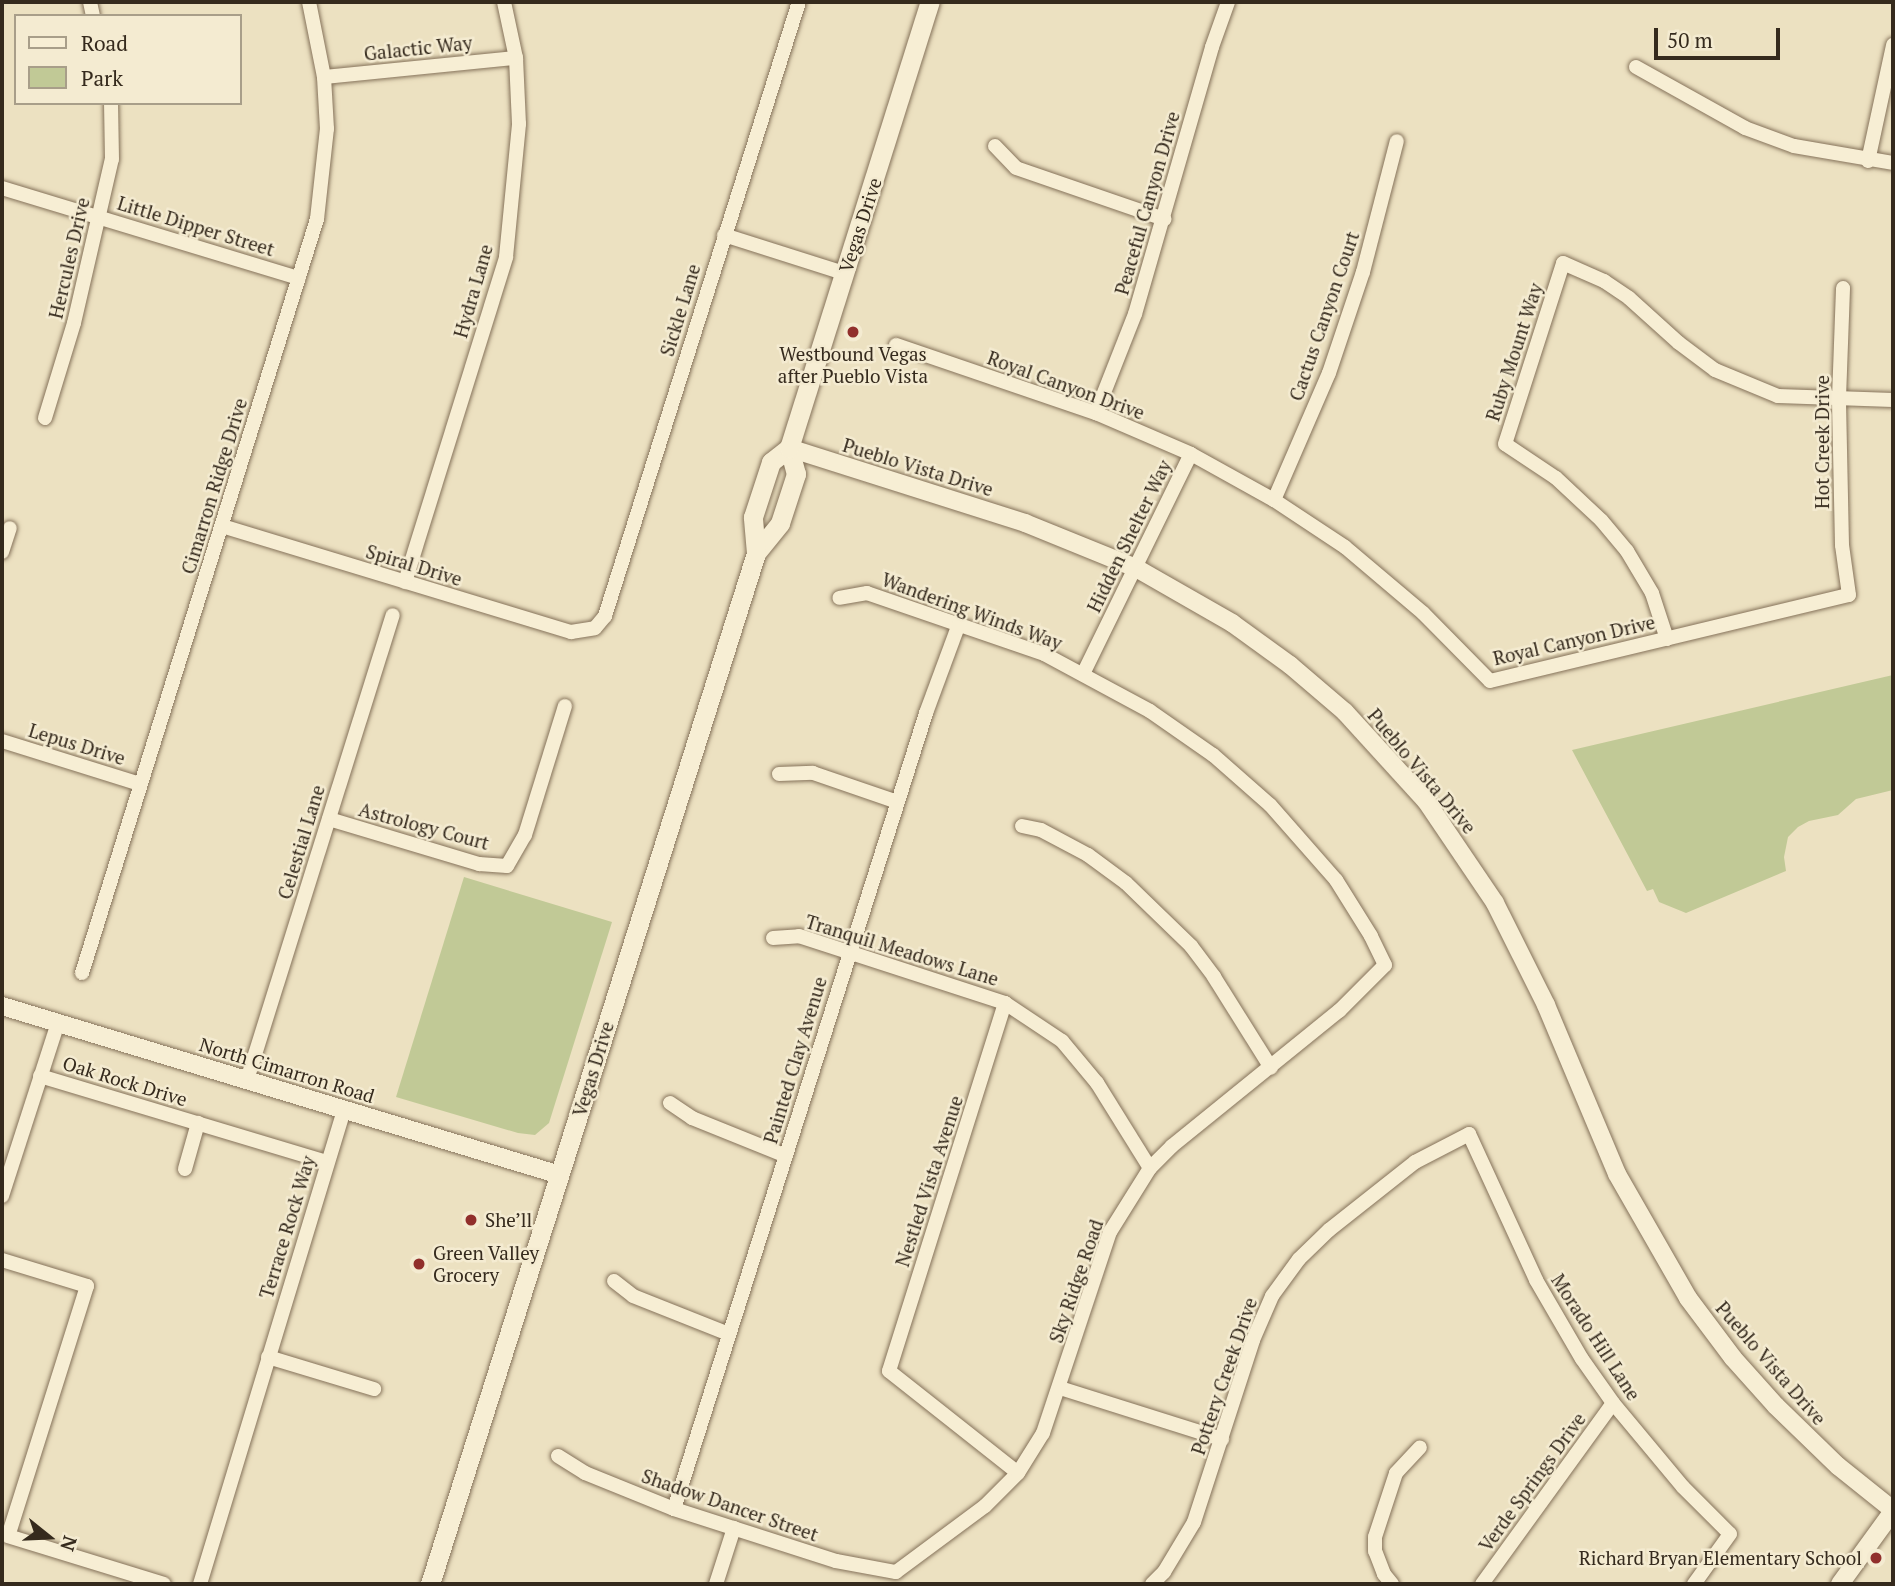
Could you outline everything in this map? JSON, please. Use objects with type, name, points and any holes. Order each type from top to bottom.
[{"type":"main road","name":"Vegas Drive","points":[[430,1584],[756,553],[780,523],[796,474],[789,448],[930,2]]},
{"type":"main road","name":"Vegas Drive","points":[[756,553],[753,517],[771,462],[789,448]]},
{"type":"street","name":"Cimarron Ridge Drive","points":[[82,973],[317,219],[327,129],[324,77],[309,2]]},
{"type":"street","name":"Hydra Lane","points":[[405,582],[506,257],[519,124],[516,58],[505,2]]},
{"type":"street","name":"Sickle Lane","points":[[595,628],[605,616],[799,2]]},
{"type":"street","name":"Peaceful Canyon Drive","points":[[1096,413],[1135,314],[1212,47],[1228,2]]},
{"type":"street","points":[[1868,161],[1893,45]]},
{"type":"street","name":"Galactic Way","points":[[324,77],[516,58]]},
{"type":"street","points":[[1636,67],[1745,128],[1794,146],[1868,161],[1893,163]]},
{"type":"street","name":"Hercules Drive","points":[[45,418],[74,323],[112,159],[111,105]]},
{"type":"street","name":"Cactus Canyon Court","points":[[1274,500],[1329,373],[1363,272],[1397,141]]},
{"type":"street","points":[[995,146],[1016,168],[1164,219]]},
{"type":"street","name":"Little Dipper Street","points":[[2,188],[299,278]]},
{"type":"street","points":[[724,235],[844,273]]},
{"type":"street","name":"Ruby Mount Way","points":[[1667,639],[1652,593],[1627,551],[1601,520],[1556,478],[1505,444],[1563,264],[1604,281],[1629,298],[1678,343],[1715,370],[1778,396],[1839,398]]},
{"type":"street","name":"Hot Creek Drive","points":[[1843,288],[1839,398],[1842,545],[1849,595]]},
{"type":"street","name":"Royal Canyon Drive","points":[[896,345],[1096,413],[1191,454],[1274,500],[1345,547],[1423,612],[1490,681],[1849,595]]},
{"type":"street","points":[[1839,398],[1893,400]]},
{"type":"street","name":"Pueblo Vista Drive","points":[[789,448],[1026,523],[1136,568],[1232,623],[1309,680],[1384,751],[1426,801],[1475,871],[1514,937],[1617,1174],[1688,1298],[1733,1358],[1776,1406],[1838,1466],[1893,1510]]},
{"type":"street","name":"Hidden Shelter Way","points":[[1083,674],[1191,454]]},
{"type":"street","name":"Spiral Drive","points":[[222,526],[571,632],[595,628]]},
{"type":"street","points":[[2,552],[10,528]]},
{"type":"street","name":"Wandering Winds Way","points":[[839,598],[867,593],[1044,654],[1161,718],[1213,755],[1270,806],[1336,880],[1371,936],[1385,965]]},
{"type":"street","name":"Celestial Lane","points":[[247,1080],[393,615]]},
{"type":"street","name":"Painted Clay Avenue","points":[[674,1509],[897,802],[959,625]]},
{"type":"street","name":"Astrology Court","points":[[328,819],[479,864],[508,866],[526,835],[565,706]]},
{"type":"street","name":"Lepus Drive","points":[[2,741],[140,784]]},
{"type":"street","points":[[779,774],[813,773],[897,802]]},
{"type":"street","points":[[1022,826],[1041,830],[1088,855],[1126,883],[1191,946],[1214,977],[1271,1068]]},
{"type":"street","name":"Tranquil Meadows Lane","points":[[773,938],[799,936],[1005,1003],[1062,1041],[1097,1083],[1150,1168]]},
{"type":"street","name":"Sky Ridge Road","points":[[896,1572],[985,1506],[1018,1473],[1043,1433],[1110,1232],[1150,1168],[1172,1146],[1339,1011],[1385,965]]},
{"type":"street","name":"Nestled Vista Avenue","points":[[1005,1003],[889,1371],[1018,1473]]},
{"type":"street","name":"North Cimarron Road","points":[[2,1006],[560,1175]]},
{"type":"street","points":[[2,1196],[58,1023]]},
{"type":"street","name":"Oak Rock Drive","points":[[40,1076],[327,1162]]},
{"type":"street","points":[[670,1103],[692,1118],[786,1156]]},
{"type":"street","name":"Terrace Rock Way","points":[[200,1584],[344,1110]]},
{"type":"street","name":"Oak Rock Drive","points":[[185,1170],[198,1123]]},
{"type":"street","name":"Morado Hill Lane","points":[[1469,1134],[1536,1280],[1583,1359],[1613,1403],[1683,1487],[1730,1534],[1694,1584]]},
{"type":"street","name":"Pottery Creek Drive","points":[[1152,1584],[1164,1572],[1194,1522],[1253,1340],[1272,1296],[1299,1259],[1329,1230],[1415,1162],[1469,1134]]},
{"type":"street","points":[[2,1260],[87,1286],[8,1536],[164,1584]]},
{"type":"street","points":[[614,1281],[633,1296],[729,1334]]},
{"type":"street","points":[[268,1357],[374,1389]]},
{"type":"street","points":[[1060,1388],[1222,1439]]},
{"type":"street","name":"Verde Springs Drive","points":[[1482,1584],[1613,1403]]},
{"type":"street","points":[[1392,1584],[1384,1574],[1375,1550],[1375,1537],[1396,1474],[1420,1447]]},
{"type":"street","name":"Shadow Dancer Street","points":[[558,1457],[585,1473],[674,1509],[836,1561],[896,1572]]},
{"type":"street","points":[[1840,1584],[1893,1510]]},
{"type":"street","points":[[716,1584],[734,1528]]},
{"type":"street","points":[[1164,1572],[1173,1584]]},
{"type":"green space","points":[[1893,675],[1893,790],[1856,799],[1838,815],[1809,821],[1798,827],[1788,837],[1784,857],[1786,871],[1686,913],[1659,902],[1653,889],[1647,891],[1572,750]]},
{"type":"green space","points":[[464,877],[612,922],[549,1123],[535,1135],[518,1133],[396,1097]]},
{"type":"place","name":"Westbound Vegas after Pueblo Vista","points":[[853,332]]},
{"type":"place","name":"She’ll","points":[[471,1220]]},
{"type":"place","name":"Green Valley Grocery","points":[[419,1264]]},
{"type":"place","name":"Richard Bryan Elementary School","points":[[1876,1558]]}]
